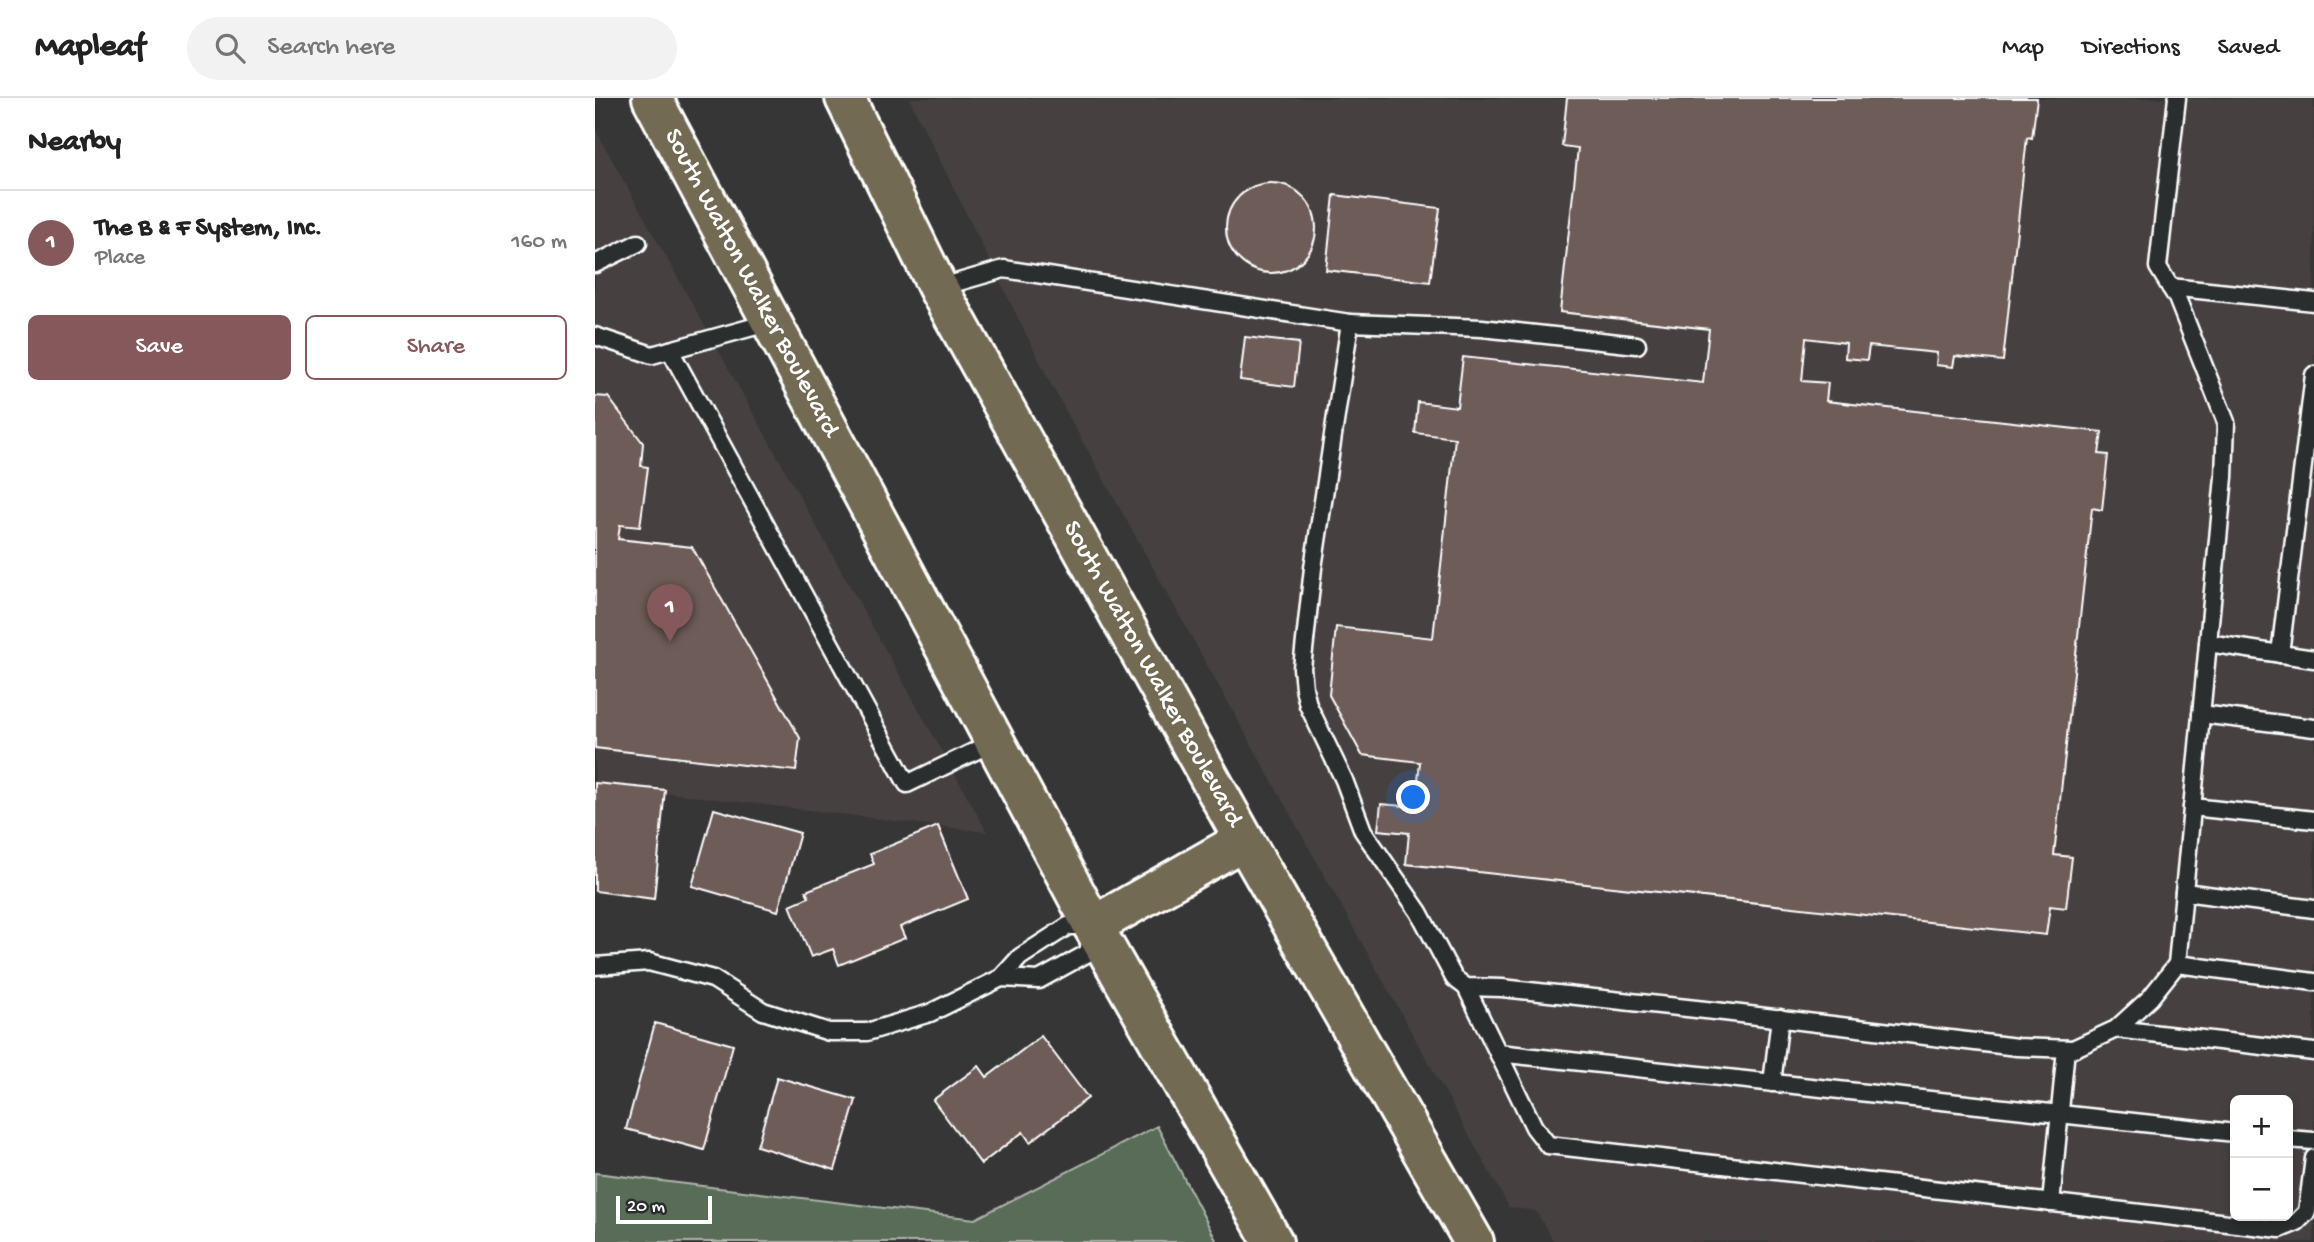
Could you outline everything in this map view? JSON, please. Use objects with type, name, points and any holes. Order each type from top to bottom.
[{"type":"main road","name":"South Walton Walker Boulevard","points":[[652,98],[1093,926],[1272,1242]]},
{"type":"main road","points":[[828,98],[851,111]]},
{"type":"main road","name":"South Walton Walker Boulevard","points":[[851,111],[938,288],[1244,840],[1473,1242]]},
{"type":"main road","points":[[1093,926],[1244,840]]},
{"type":"lane","points":[[1466,987],[1502,988],[1780,1018],[2017,1048],[2066,1049],[2073,1049],[2116,1029],[2150,998],[2177,964],[2224,477],[2226,422],[2190,330],[2158,267],[2177,98]]},
{"type":"lane","points":[[595,264],[638,243]]},
{"type":"lane","points":[[938,288],[1004,269],[1350,324],[1482,328],[1637,345]]},
{"type":"lane","points":[[2170,286],[2314,302]]},
{"type":"lane","points":[[595,336],[652,355],[771,322]]},
{"type":"lane","points":[[1350,324],[1313,568],[1303,668],[1308,705],[1344,780],[1363,831],[1419,912],[1454,978],[1466,987],[1534,1127],[1548,1145],[2280,1229],[2297,1222],[2307,1212],[2314,1158]]},
{"type":"lane","points":[[670,350],[907,785],[994,741]]},
{"type":"lane","points":[[2280,654],[2314,375]]},
{"type":"lane","points":[[2208,643],[2314,659]]},
{"type":"lane","points":[[2201,714],[2314,728]]},
{"type":"lane","points":[[2192,807],[2314,821]]},
{"type":"lane","points":[[2183,892],[2314,909]]},
{"type":"lane","points":[[595,966],[649,962],[713,978],[763,1011],[828,1032],[867,1032],[930,1013],[1001,978],[1020,957],[1068,926],[1093,926],[1088,953],[1039,980],[1001,978]]},
{"type":"lane","points":[[2177,964],[2314,982]]},
{"type":"lane","points":[[1772,1083],[1780,1018]]},
{"type":"lane","points":[[2116,1029],[2314,1052]]},
{"type":"lane","points":[[2050,1203],[2066,1049]]},
{"type":"lane","points":[[1498,1053],[2230,1132]]},
{"type":"lane","points":[[2293,1140],[2314,1142]]},
{"type":"shaded area","points":[[909,98],[2314,98],[2314,1242],[1554,1242],[1536,1211],[1509,1207],[1053,388]]},
{"type":"shaded area","points":[[595,129],[626,185],[987,832],[595,784]]},
{"type":"green space","points":[[1157,1126],[1217,1242],[595,1242],[595,1173],[975,1219]]},
{"type":"building","points":[[1567,98],[2037,98],[2032,138],[2027,137],[2003,361],[1955,356],[1953,367],[1936,365],[1937,353],[1869,346],[1867,360],[1845,358],[1846,343],[1806,338],[1802,381],[1828,383],[1826,401],[2102,432],[2099,454],[2108,455],[2102,510],[2092,508],[2054,855],[2072,857],[2066,908],[2050,906],[2046,935],[1406,864],[1409,833],[1378,830],[1381,804],[1415,807],[1420,762],[1362,755],[1329,695],[1336,627],[1433,638],[1455,438],[1415,433],[1418,402],[1457,407],[1463,357],[1703,383],[1709,329],[1560,312],[1578,148],[1562,146]]},
{"type":"building","points":[[1271,183],[1288,187],[1303,196],[1312,211],[1316,228],[1312,245],[1303,260],[1288,269],[1271,273],[1254,269],[1239,260],[1230,245],[1226,228],[1230,211],[1239,196],[1254,187]]},
{"type":"building","points":[[1334,195],[1440,208],[1430,282],[1326,270]]},
{"type":"building","points":[[1245,337],[1299,343],[1294,387],[1240,380]]},
{"type":"building","points":[[595,396],[608,397],[643,443],[641,466],[648,467],[640,527],[620,525],[618,539],[692,547],[800,738],[796,771],[595,748]]},
{"type":"building","points":[[595,783],[665,790],[654,899],[595,891]]},
{"type":"building","points":[[714,809],[800,833],[778,911],[692,886]]},
{"type":"building","points":[[938,826],[968,899],[900,927],[905,938],[839,965],[833,949],[811,957],[790,905],[809,897],[806,891],[874,864],[870,854]]},
{"type":"building","points":[[655,1023],[733,1045],[704,1150],[626,1129]]},
{"type":"building","points":[[1041,1036],[1088,1098],[1030,1142],[1023,1132],[981,1164],[933,1100],[979,1066],[987,1077]]},
{"type":"building","points":[[777,1077],[856,1100],[835,1170],[757,1146]]},
{"type":"place","name":"The B & F System, Inc.","points":[[670,642]]}]
